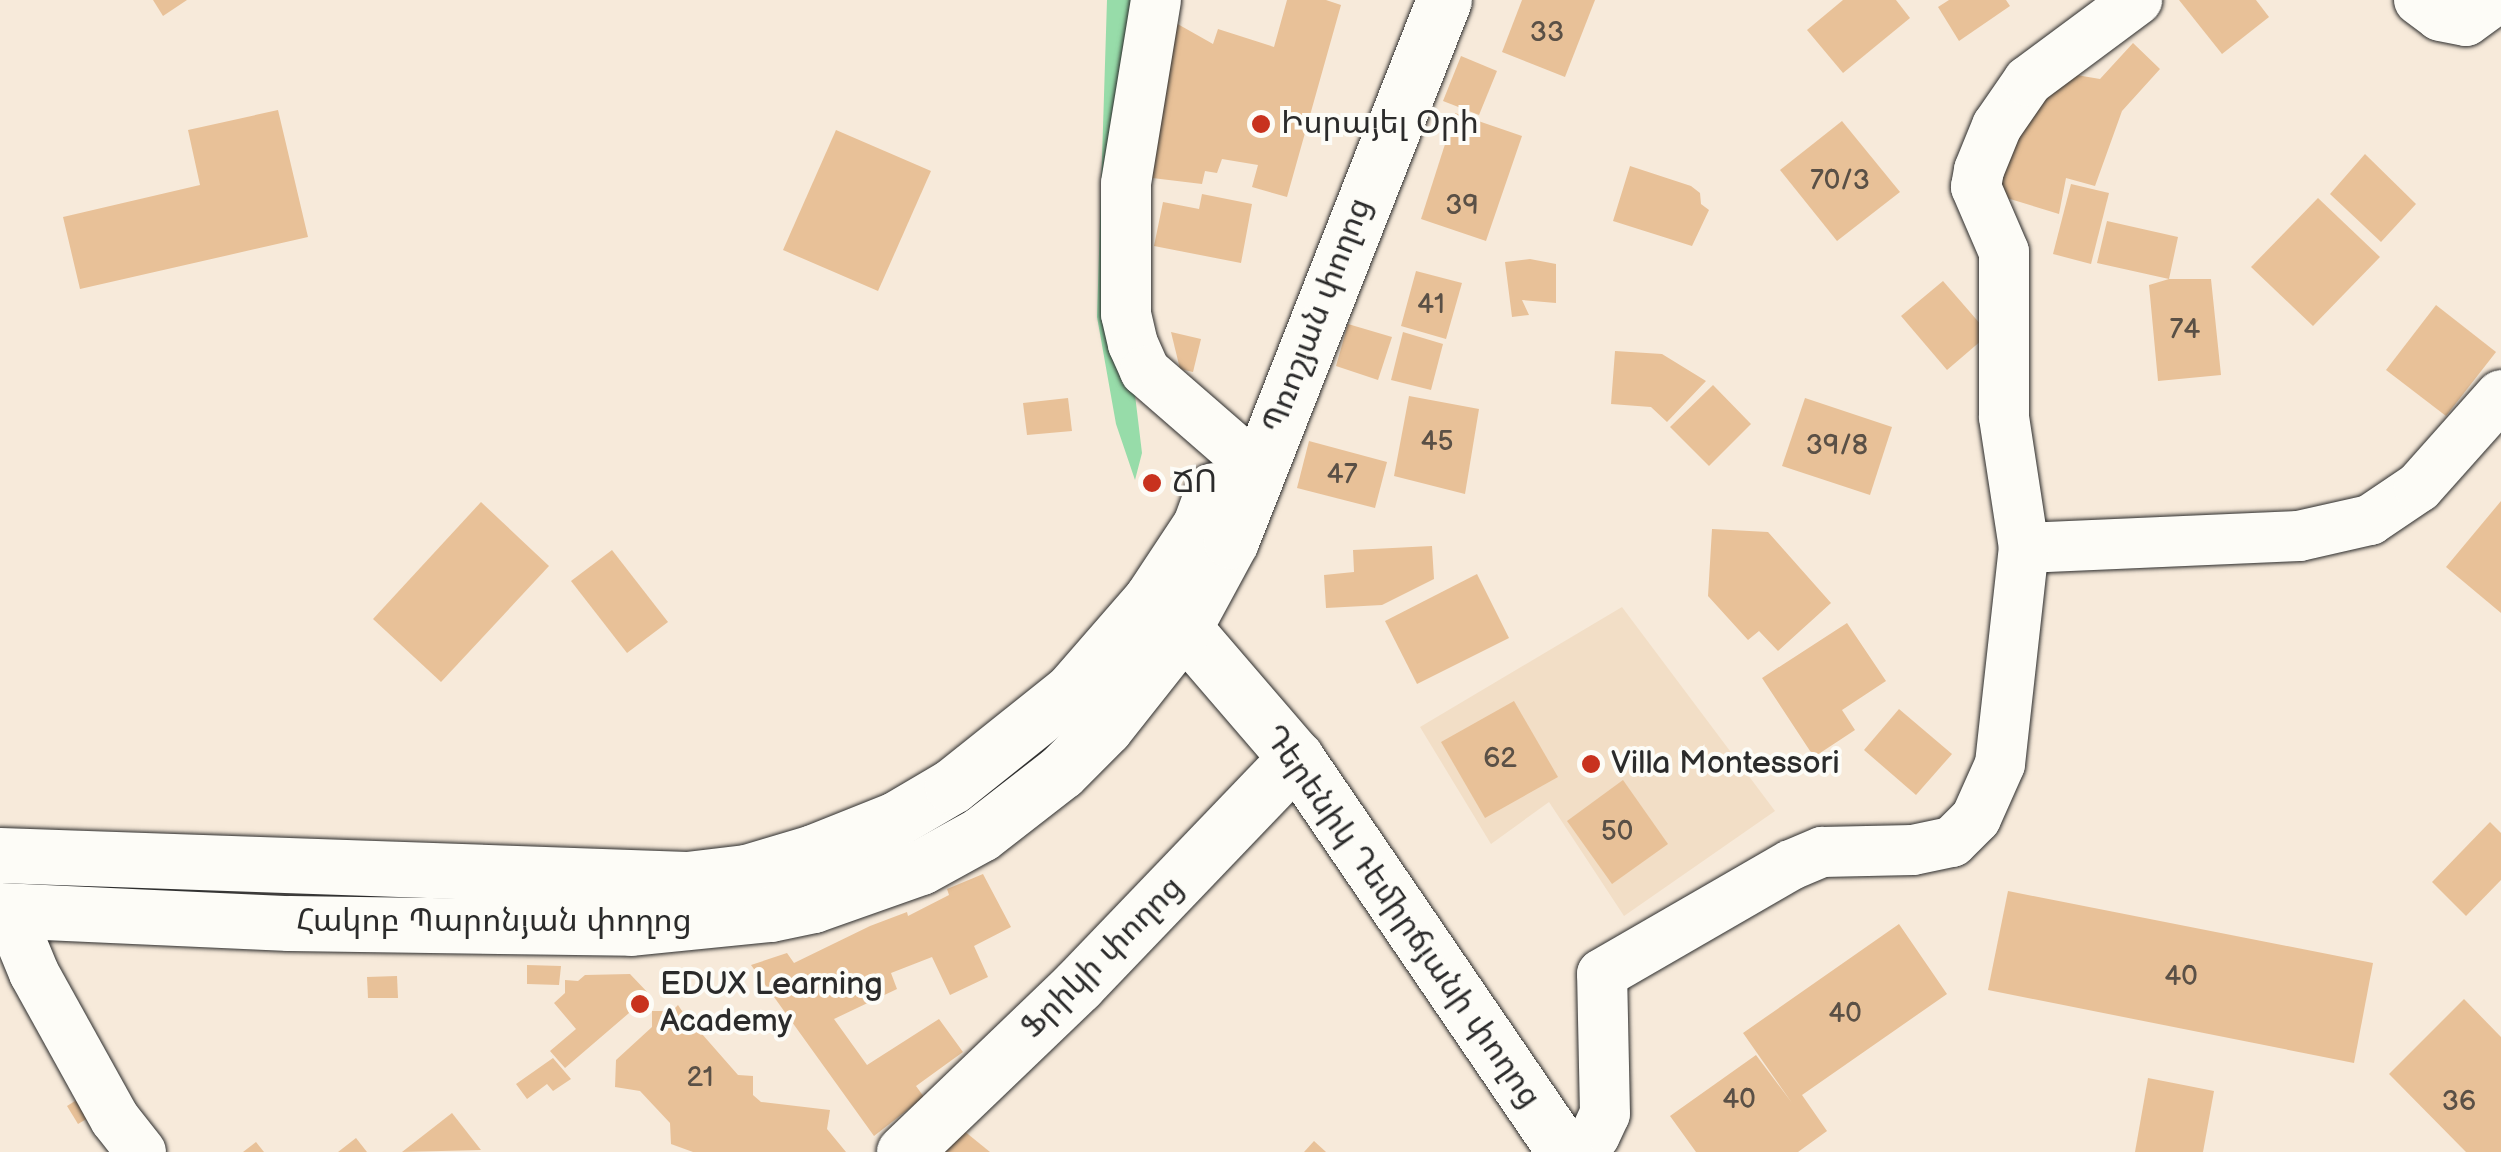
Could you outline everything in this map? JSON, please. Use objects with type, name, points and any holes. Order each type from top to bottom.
[{"type":"main road","name":"Պռոշյան փողոց","points":[[1168,614],[1230,445],[1406,0]]},
{"type":"main road","name":"Պռոշյան փողոց","points":[[1168,614],[1231,541],[1444,0]]},
{"type":"main road","name":"Դերենիկ Դեմիրճյանի փողոց","points":[[1168,614],[1296,758],[1568,1152]]},
{"type":"main road","name":"Հակոբ Պարոնյան փողոց","points":[[0,856],[522,876],[687,879],[746,872],[896,819],[952,786],[1168,614]]},
{"type":"main road","name":"Հակոբ Պարոնյան փողոց","points":[[8,911],[288,923],[631,928],[770,914],[813,905],[921,867],[980,834],[1062,772],[1094,739],[1168,614]]},
{"type":"main road","name":"Ֆրիկի փողոց","points":[[904,1152],[1103,960],[1296,758]]},
{"type":"street","points":[[1156,0],[1126,184],[1126,314],[1146,371],[1230,445]]},
{"type":"street","points":[[1568,1152],[1595,1135],[1604,1114],[1602,974],[1791,865],[1822,852],[1913,850],[1952,842],[1976,818],[2000,764],[2024,548],[2004,417],[2004,252],[1976,187],[1979,170],[1998,126],[2028,81],[2138,0]]},
{"type":"street","points":[[2419,0],[2440,16],[2466,20],[2495,0]]},
{"type":"street","points":[[2024,548],[2299,536],[2370,520],[2419,487],[2501,395]]},
{"type":"street","points":[[8,911],[34,973],[115,1120],[141,1152]]},
{"type":"shaded area","name":"Villa Montessori","points":[[1622,607],[1775,811],[1624,916],[1549,802],[1491,844],[1420,727]]},
{"type":"green space","points":[[1107,0],[1135,0],[1135,395],[1142,453],[1135,480],[1116,424],[1097,317]]},
{"type":"building","points":[[153,0],[187,0],[163,16]]},
{"type":"building","points":[[1287,0],[1326,0],[1341,5],[1287,197],[1252,187],[1258,165],[1222,159],[1217,173],[1205,171],[1202,184],[1144,177],[1167,18],[1213,44],[1218,29],[1274,47]]},
{"type":"building","points":[[1522,0],[1595,0],[1565,77],[1502,52]]},
{"type":"building","points":[[1843,0],[1896,0],[1910,18],[1843,73],[1807,30]]},
{"type":"building","points":[[1949,0],[2006,0],[2010,6],[1959,41],[1938,7]]},
{"type":"building","points":[[2179,0],[2256,0],[2269,17],[2222,54]]},
{"type":"building","points":[[2133,43],[2160,69],[2122,111],[2095,186],[2066,178],[2059,214],[1987,192],[2053,71],[2100,79]]},
{"type":"building","points":[[1461,56],[1497,71],[1479,115],[1443,101]]},
{"type":"building","points":[[278,110],[308,237],[80,289],[63,217],[200,185],[188,130]]},
{"type":"building","points":[[1455,113],[1522,136],[1486,241],[1421,219]]},
{"type":"building","points":[[1842,121],[1900,192],[1837,241],[1780,170]]},
{"type":"building","points":[[836,130],[931,171],[878,291],[783,250]]},
{"type":"building","points":[[2365,154],[2416,204],[2381,242],[2330,194]]},
{"type":"building","points":[[1630,166],[1691,186],[1700,193],[1701,204],[1709,210],[1692,246],[1613,221]]},
{"type":"building","points":[[2071,184],[2109,193],[2091,264],[2053,254]]},
{"type":"building","points":[[1202,194],[1252,204],[1241,263],[1154,246],[1163,202],[1199,209]]},
{"type":"building","points":[[2318,198],[2380,257],[2313,326],[2251,267]]},
{"type":"building","points":[[2107,221],[2178,237],[2169,279],[2097,263]]},
{"type":"building","points":[[1530,259],[1556,264],[1556,303],[1522,300],[1529,315],[1512,317],[1505,262]]},
{"type":"building","points":[[1416,271],[1462,283],[1446,339],[1401,326]]},
{"type":"building","points":[[2169,279],[2211,279],[2221,375],[2158,381],[2149,285]]},
{"type":"building","points":[[1943,281],[1989,334],[1947,370],[1901,316]]},
{"type":"building","points":[[2436,305],[2496,352],[2446,416],[2386,370]]},
{"type":"building","points":[[1348,324],[1392,337],[1378,380],[1336,366]]},
{"type":"building","points":[[1171,332],[1201,339],[1193,372],[1180,369]]},
{"type":"building","points":[[1403,332],[1443,344],[1431,390],[1391,380]]},
{"type":"building","points":[[1615,351],[1662,354],[1706,381],[1667,422],[1651,407],[1611,404]]},
{"type":"building","points":[[1713,385],[1751,424],[1709,466],[1670,427]]},
{"type":"building","points":[[1409,396],[1479,409],[1465,494],[1394,476]]},
{"type":"building","points":[[1068,398],[1072,431],[1027,435],[1023,403]]},
{"type":"building","points":[[1805,398],[1892,427],[1870,495],[1782,466]]},
{"type":"building","points":[[1309,441],[1387,462],[1375,508],[1297,488]]},
{"type":"building","points":[[2501,501],[2501,613],[2446,567]]},
{"type":"building","points":[[481,502],[549,566],[441,682],[373,619]]},
{"type":"building","points":[[1712,529],[1768,532],[1831,603],[1778,651],[1759,631],[1748,640],[1708,596]]},
{"type":"building","points":[[1432,546],[1434,579],[1382,605],[1326,608],[1324,575],[1354,572],[1353,550]]},
{"type":"building","points":[[612,550],[668,622],[627,653],[571,581]]},
{"type":"building","points":[[1477,574],[1509,638],[1417,684],[1385,621]]},
{"type":"building","points":[[1847,623],[1886,681],[1842,710],[1855,730],[1814,757],[1762,678]]},
{"type":"building","points":[[1514,701],[1558,777],[1485,818],[1441,742]]},
{"type":"building","points":[[1899,709],[1952,754],[1916,795],[1864,750]]},
{"type":"building","points":[[1623,780],[1668,844],[1612,884],[1567,821]]},
{"type":"building","points":[[2490,822],[2501,833],[2501,880],[2466,916],[2432,882]]},
{"type":"building","points":[[983,874],[1011,927],[974,946],[988,977],[950,995],[932,957],[891,973],[897,989],[834,1019],[867,1065],[939,1019],[963,1052],[916,1086],[924,1097],[874,1136],[751,965],[787,953],[794,963],[870,926],[907,912],[908,916],[949,895],[947,889]]},
{"type":"building","points":[[2008,891],[2373,963],[2354,1063],[1988,990]]},
{"type":"building","points":[[1899,924],[1947,994],[1802,1095],[1827,1131],[1798,1152],[1696,1152],[1670,1116],[1756,1055],[1792,1103],[1743,1033]]},
{"type":"building","points":[[527,965],[561,966],[559,985],[527,984]]},
{"type":"building","points":[[630,974],[650,995],[565,1068],[550,1051],[576,1029],[554,1003],[565,993],[565,980],[578,981],[585,975]]},
{"type":"building","points":[[397,976],[398,998],[368,998],[367,977]]},
{"type":"building","points":[[2464,999],[2501,1037],[2501,1152],[2466,1152],[2389,1074]]},
{"type":"building","points":[[678,1005],[684,1014],[703,1014],[702,1034],[738,1075],[753,1076],[753,1095],[761,1102],[830,1110],[827,1129],[846,1152],[693,1152],[671,1144],[670,1123],[640,1091],[615,1087],[616,1060],[652,1027],[652,1011],[672,1011]]},
{"type":"building","points":[[553,1058],[571,1079],[553,1091],[547,1084],[527,1099],[516,1084]]},
{"type":"building","points":[[2148,1078],[2214,1091],[2203,1152],[2135,1152]]},
{"type":"building","points":[[83,1096],[95,1114],[78,1124],[67,1106]]},
{"type":"building","points":[[452,1113],[481,1150],[402,1152]]},
{"type":"building","points":[[958,1126],[990,1152],[936,1152]]},
{"type":"building","points":[[356,1138],[367,1152],[338,1152]]},
{"type":"building","points":[[1314,1141],[1326,1152],[1304,1152]]},
{"type":"building","points":[[256,1142],[264,1152],[243,1152]]},
{"type":"place","name":"Իսրայել Օրի","points":[[1261,124]]},
{"type":"place","name":"ՃՈ","points":[[1152,483]]},
{"type":"place","name":"Villa Montessori","points":[[1591,764]]},
{"type":"place","name":"EDUX Learning Academy","points":[[640,1004]]}]
